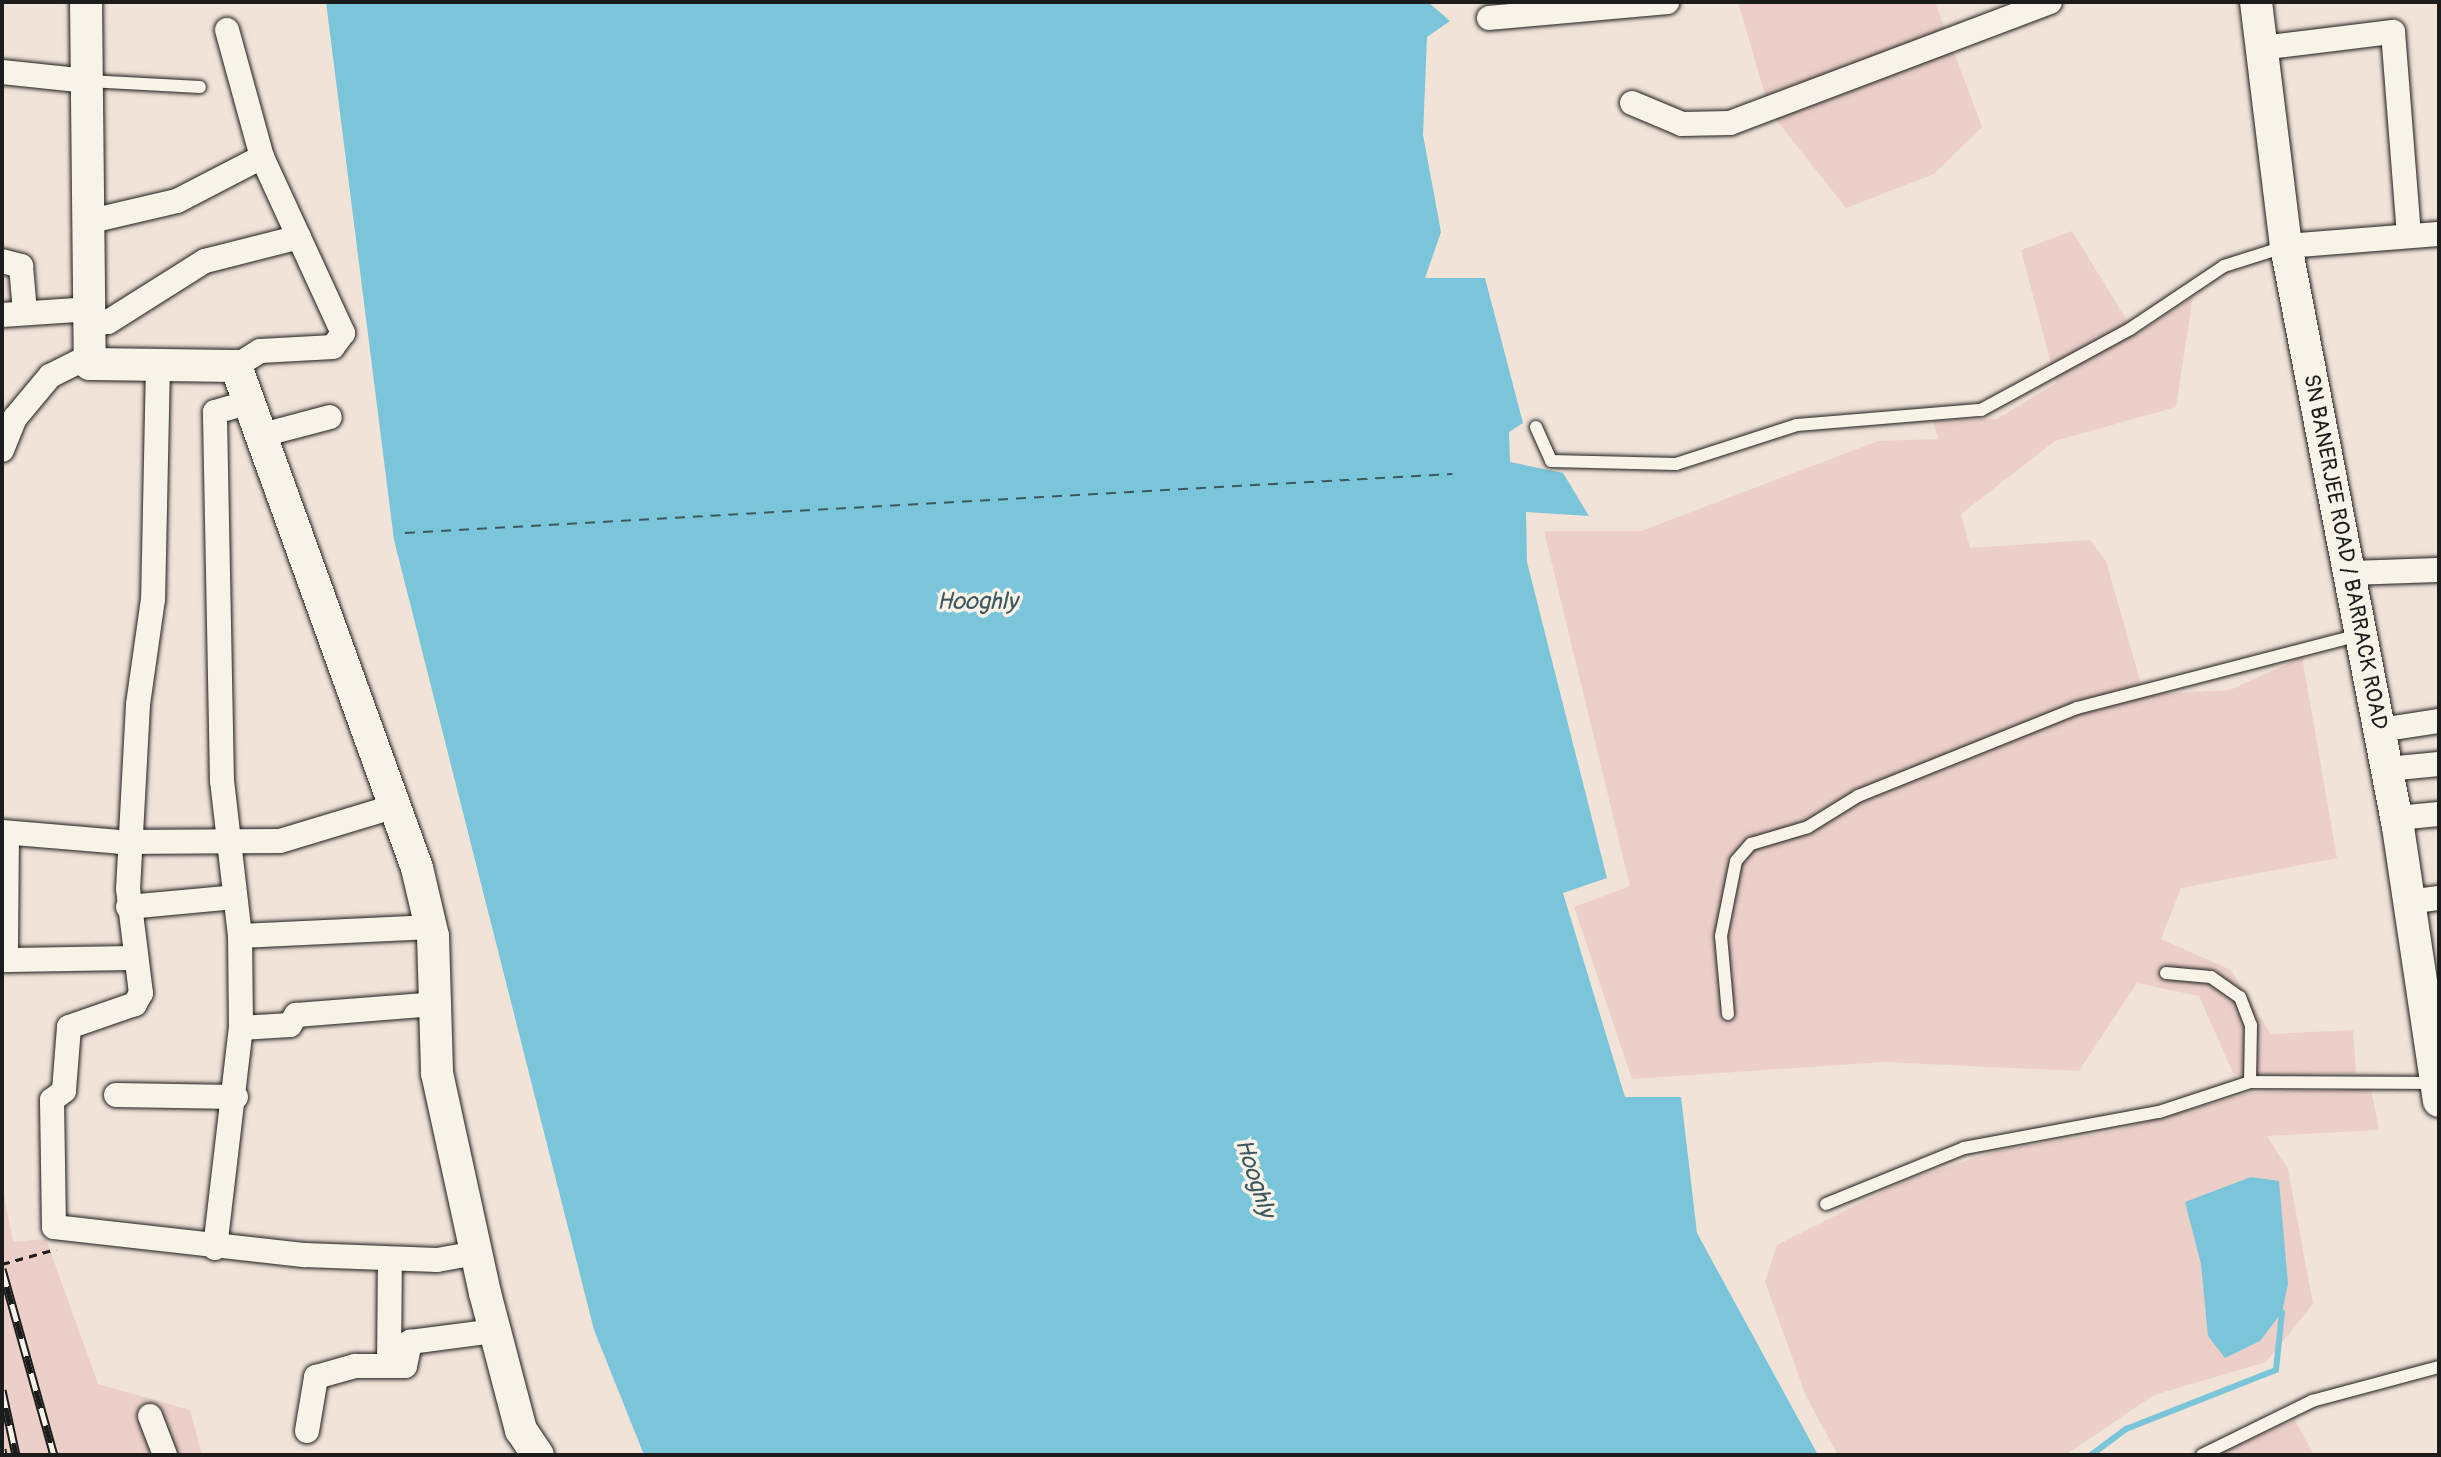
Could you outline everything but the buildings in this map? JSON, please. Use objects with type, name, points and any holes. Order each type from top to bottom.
[{"type":"street","points":[[86,2],[91,221],[90,364],[236,366],[260,351],[340,343],[341,323],[262,157],[227,30]]},
{"type":"street","points":[[1489,18],[1667,2]]},
{"type":"street","points":[[1632,103],[1682,124],[1730,123],[2050,2]]},
{"type":"street","name":"SN BANERJEE ROAD / BARRACK ROAD","points":[[2256,2],[2286,246],[2397,818],[2424,900],[2436,1071]]},
{"type":"street","points":[[2262,48],[2393,32],[2409,235]]},
{"type":"street","points":[[2,72],[88,81]]},
{"type":"street","points":[[91,221],[177,201],[262,157]]},
{"type":"street","points":[[2286,246],[2439,234]]},
{"type":"street","points":[[2,261],[20,263],[13,313],[91,316],[108,322],[205,261],[299,237]]},
{"type":"street","points":[[2,450],[15,418],[50,376],[90,356]]},
{"type":"street","points":[[158,364],[155,572],[130,842],[128,907],[136,958],[135,1004],[69,1027],[64,1091],[52,1100],[57,1229],[215,1248],[390,1259],[476,1253]]},
{"type":"street","points":[[236,366],[396,806],[432,927],[437,1073],[476,1253],[521,1430],[538,1455]]},
{"type":"street","points":[[215,1248],[236,1097],[241,1028],[240,936],[221,754],[215,412],[249,402]]},
{"type":"street","points":[[262,435],[330,417]]},
{"type":"street","points":[[2349,573],[2439,570]]},
{"type":"street","points":[[2380,730],[2439,721]]},
{"type":"street","points":[[2387,769],[2439,764]]},
{"type":"street","points":[[136,958],[6,960],[4,832],[130,842],[280,841],[396,806]]},
{"type":"street","points":[[2397,818],[2439,814]]},
{"type":"street","points":[[128,907],[235,897]]},
{"type":"street","points":[[240,936],[432,927]]},
{"type":"street","points":[[241,1028],[290,1025],[296,1015],[435,1004]]},
{"type":"street","points":[[116,1095],[236,1097]]},
{"type":"street","points":[[389,1366],[390,1259]]},
{"type":"street","points":[[307,1431],[312,1379],[355,1366],[406,1366],[410,1342],[495,1331]]},
{"type":"street","points":[[150,1416],[165,1455]]},
{"type":"lane","points":[[88,81],[200,87]]},
{"type":"lane","points":[[1536,427],[1551,461],[1676,464],[1797,425],[1981,410],[2130,329],[2224,266],[2286,246]]},
{"type":"lane","points":[[1728,1014],[1721,936],[1736,861],[1751,844],[1808,827],[1858,796],[2077,708],[2361,634]]},
{"type":"lane","points":[[2166,973],[2211,977],[2240,997],[2251,1025],[2250,1082]]},
{"type":"lane","points":[[1826,1204],[1964,1148],[2159,1112],[2250,1082],[2436,1071]]},
{"type":"lane","points":[[2202,1455],[2312,1401],[2439,1367]]},
{"type":"path","points":[[2,1264],[55,1254],[57,1229]]},
{"type":"shaded area","points":[[1738,2],[1935,2],[1982,127],[1934,174],[1846,208],[1770,112]]},
{"type":"shaded area","points":[[2072,231],[2136,335],[2193,296],[2176,407],[2055,441],[1961,514],[1970,548],[2090,540],[2106,561],[2144,695],[2230,690],[2302,657],[2337,858],[2181,888],[2161,939],[2231,970],[2271,1034],[2353,1030],[2356,1073],[2234,1075],[2199,996],[2137,983],[2079,1071],[1884,1062],[1632,1079],[1574,907],[1630,886],[1544,531],[1641,531],[1878,441],[1938,439],[1933,420],[1997,419],[2056,383],[2021,250]]},
{"type":"shaded area","points":[[2371,1089],[2379,1130],[2267,1136],[2288,1169],[2313,1304],[2266,1362],[2154,1395],[2065,1455],[1838,1455],[1806,1396],[1765,1282],[1777,1245],[1904,1181],[1996,1151],[2114,1131],[2249,1093]]},
{"type":"shaded area","points":[[2,1184],[13,1242],[46,1239],[98,1384],[190,1410],[202,1455],[2,1455]]},
{"type":"shaded area","points":[[2295,1420],[2314,1455],[2215,1455]]},
{"type":"water","name":"Hooghly","points":[[326,2],[1428,2],[1450,21],[1427,37],[1423,135],[1441,232],[1425,278],[1485,278],[1523,423],[1509,432],[1510,462],[1563,473],[1589,516],[1526,512],[1527,562],[1607,878],[1563,893],[1625,1097],[1681,1097],[1697,1233],[1818,1455],[644,1455],[594,1330],[394,540]]},
{"type":"water","points":[[2251,1177],[2279,1181],[2288,1284],[2282,1312],[2260,1341],[2225,1358],[2208,1336],[2201,1264],[2185,1202]]},
{"type":"waterway","points":[[2091,1455],[2126,1429],[2276,1370],[2282,1312]]},
{"type":"ferry route","points":[[405,533],[1452,474]]},
{"type":"railway","points":[[2,1269],[54,1455]]},
{"type":"railway","points":[[2,1390],[16,1455]]},
{"type":"railway","points":[[2,1449],[3,1455]]}]
